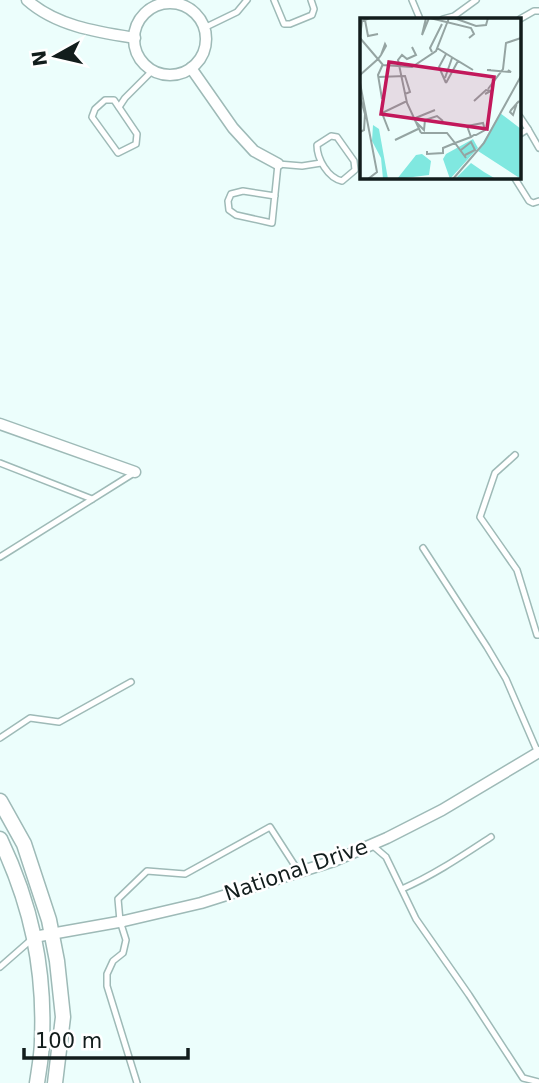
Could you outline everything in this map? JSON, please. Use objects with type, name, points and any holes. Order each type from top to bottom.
[{"type":"street","points":[[27,0],[47,15],[92,31],[135,38]]},
{"type":"street","points":[[160,4],[182,5],[199,18],[204,27],[204,50],[199,60],[183,72],[163,74],[145,64],[139,56],[135,38],[137,27],[150,9],[160,4]]},
{"type":"street","points":[[191,68],[233,128],[254,151],[278,164]]},
{"type":"street","points":[[0,424],[135,472]]},
{"type":"street","name":"National Drive","points":[[34,937],[201,903],[334,861],[442,810],[538,752]]},
{"type":"street","points":[[0,801],[24,844],[52,934],[63,1017],[55,1083]]},
{"type":"street","points":[[0,839],[26,903],[42,983],[42,1042],[37,1083]]},
{"type":"lane","points":[[204,27],[237,12],[247,0]]},
{"type":"lane","points":[[277,1],[284,24],[290,24],[312,15],[314,9],[311,0]]},
{"type":"lane","points":[[412,0],[419,18]]},
{"type":"lane","points":[[447,18],[454,16],[476,0]]},
{"type":"lane","points":[[522,18],[539,10]]},
{"type":"lane","points":[[119,107],[153,70]]},
{"type":"lane","points":[[105,100],[114,100],[119,107],[137,134],[136,144],[118,153],[92,117],[95,109],[105,100]]},
{"type":"lane","points":[[522,120],[539,148]]},
{"type":"lane","points":[[522,133],[528,130]]},
{"type":"lane","points":[[331,136],[337,137],[354,162],[355,170],[342,181],[335,180],[321,163],[317,145],[331,136]]},
{"type":"lane","points":[[275,196],[237,191],[231,194],[228,201],[229,210],[236,215],[272,223],[275,196],[278,164],[302,166],[321,163]]},
{"type":"lane","points":[[515,178],[529,201],[539,201]]},
{"type":"lane","points":[[515,455],[495,473],[480,517],[517,570],[539,644]]},
{"type":"lane","points":[[0,463],[93,499]]},
{"type":"lane","points":[[0,557],[135,472]]},
{"type":"lane","points":[[422,548],[506,679],[538,752]]},
{"type":"lane","points":[[0,737],[30,718],[59,722],[131,682]]},
{"type":"lane","points":[[137,1083],[107,986],[107,974],[113,961],[123,953],[127,940],[120,921],[118,899],[147,871],[185,874],[270,827],[299,872]]},
{"type":"lane","points":[[402,889],[448,866],[491,837]]},
{"type":"lane","points":[[372,845],[386,857],[416,919],[514,1066],[523,1078],[539,1082]]},
{"type":"lane","points":[[0,967],[34,937]]}]
